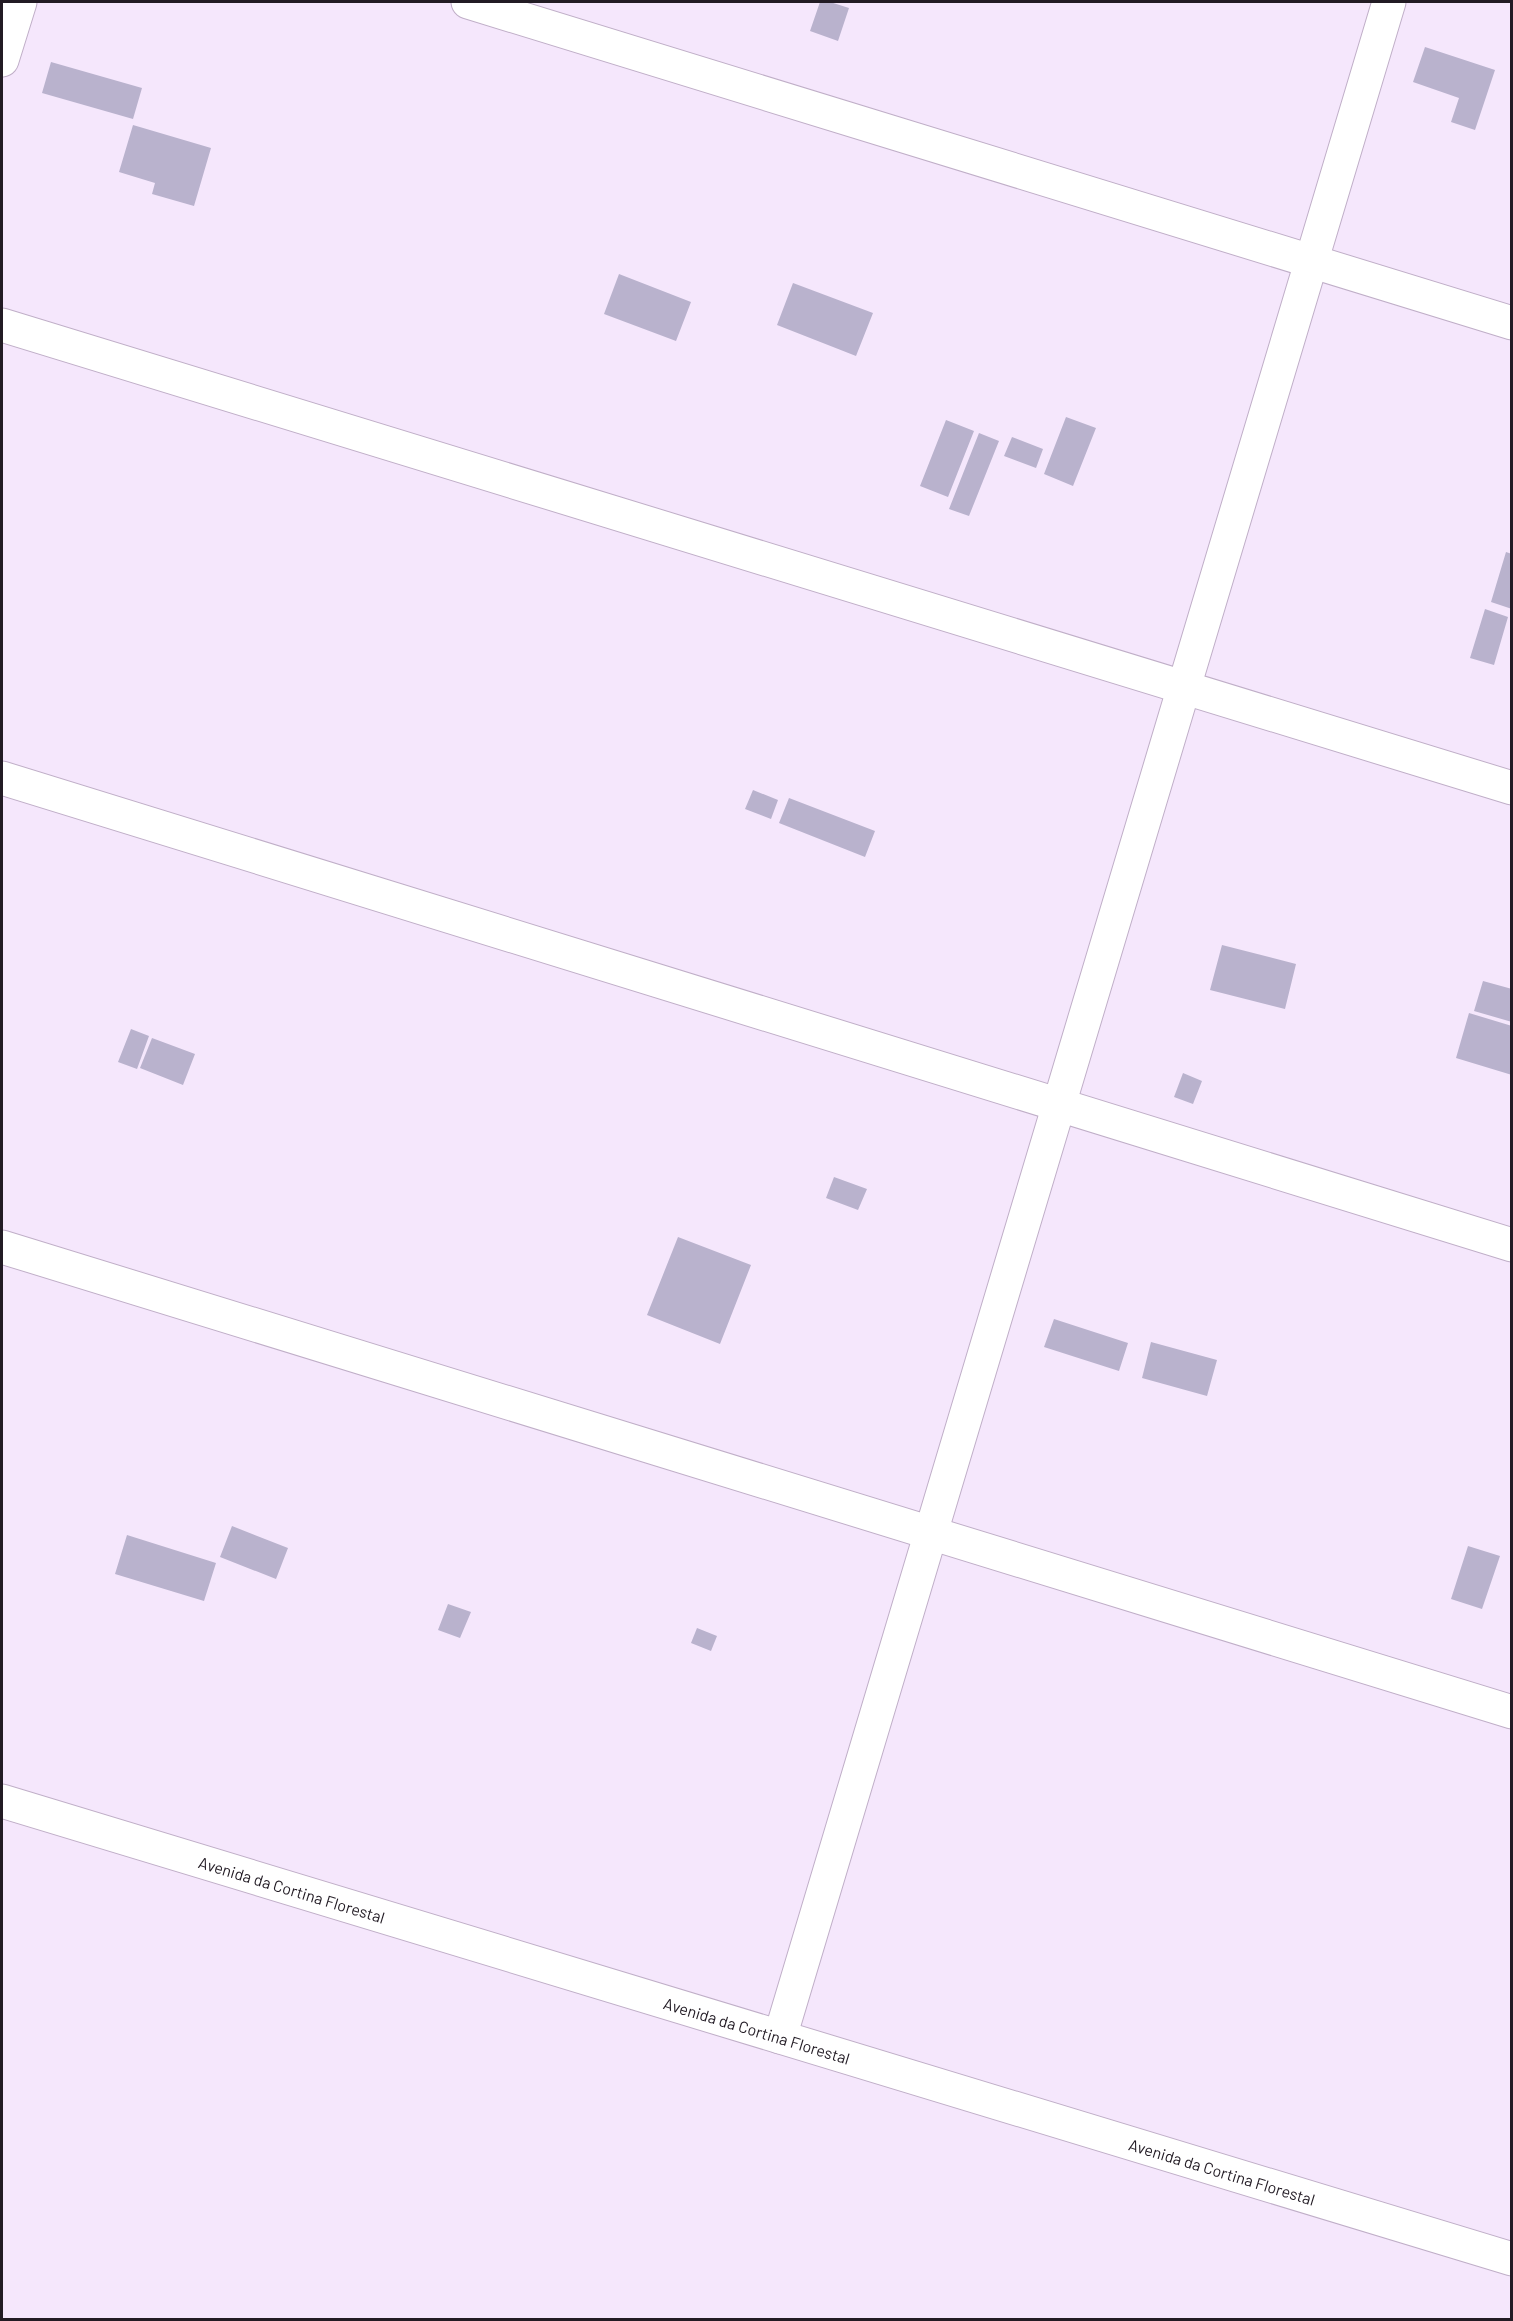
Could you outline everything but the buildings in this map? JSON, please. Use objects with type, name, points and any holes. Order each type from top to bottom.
[{"type":"street","points":[[2,60],[20,2]]},
{"type":"street","points":[[468,2],[1512,323]]},
{"type":"street","points":[[780,2037],[1389,2]]},
{"type":"street","points":[[2,325],[1512,788]]},
{"type":"street","points":[[2,778],[1512,1245]]},
{"type":"street","points":[[2,1247],[1512,1712]]},
{"type":"street","name":"Avenida da Cortina Florestal","points":[[2,1801],[1512,2259]]}]
